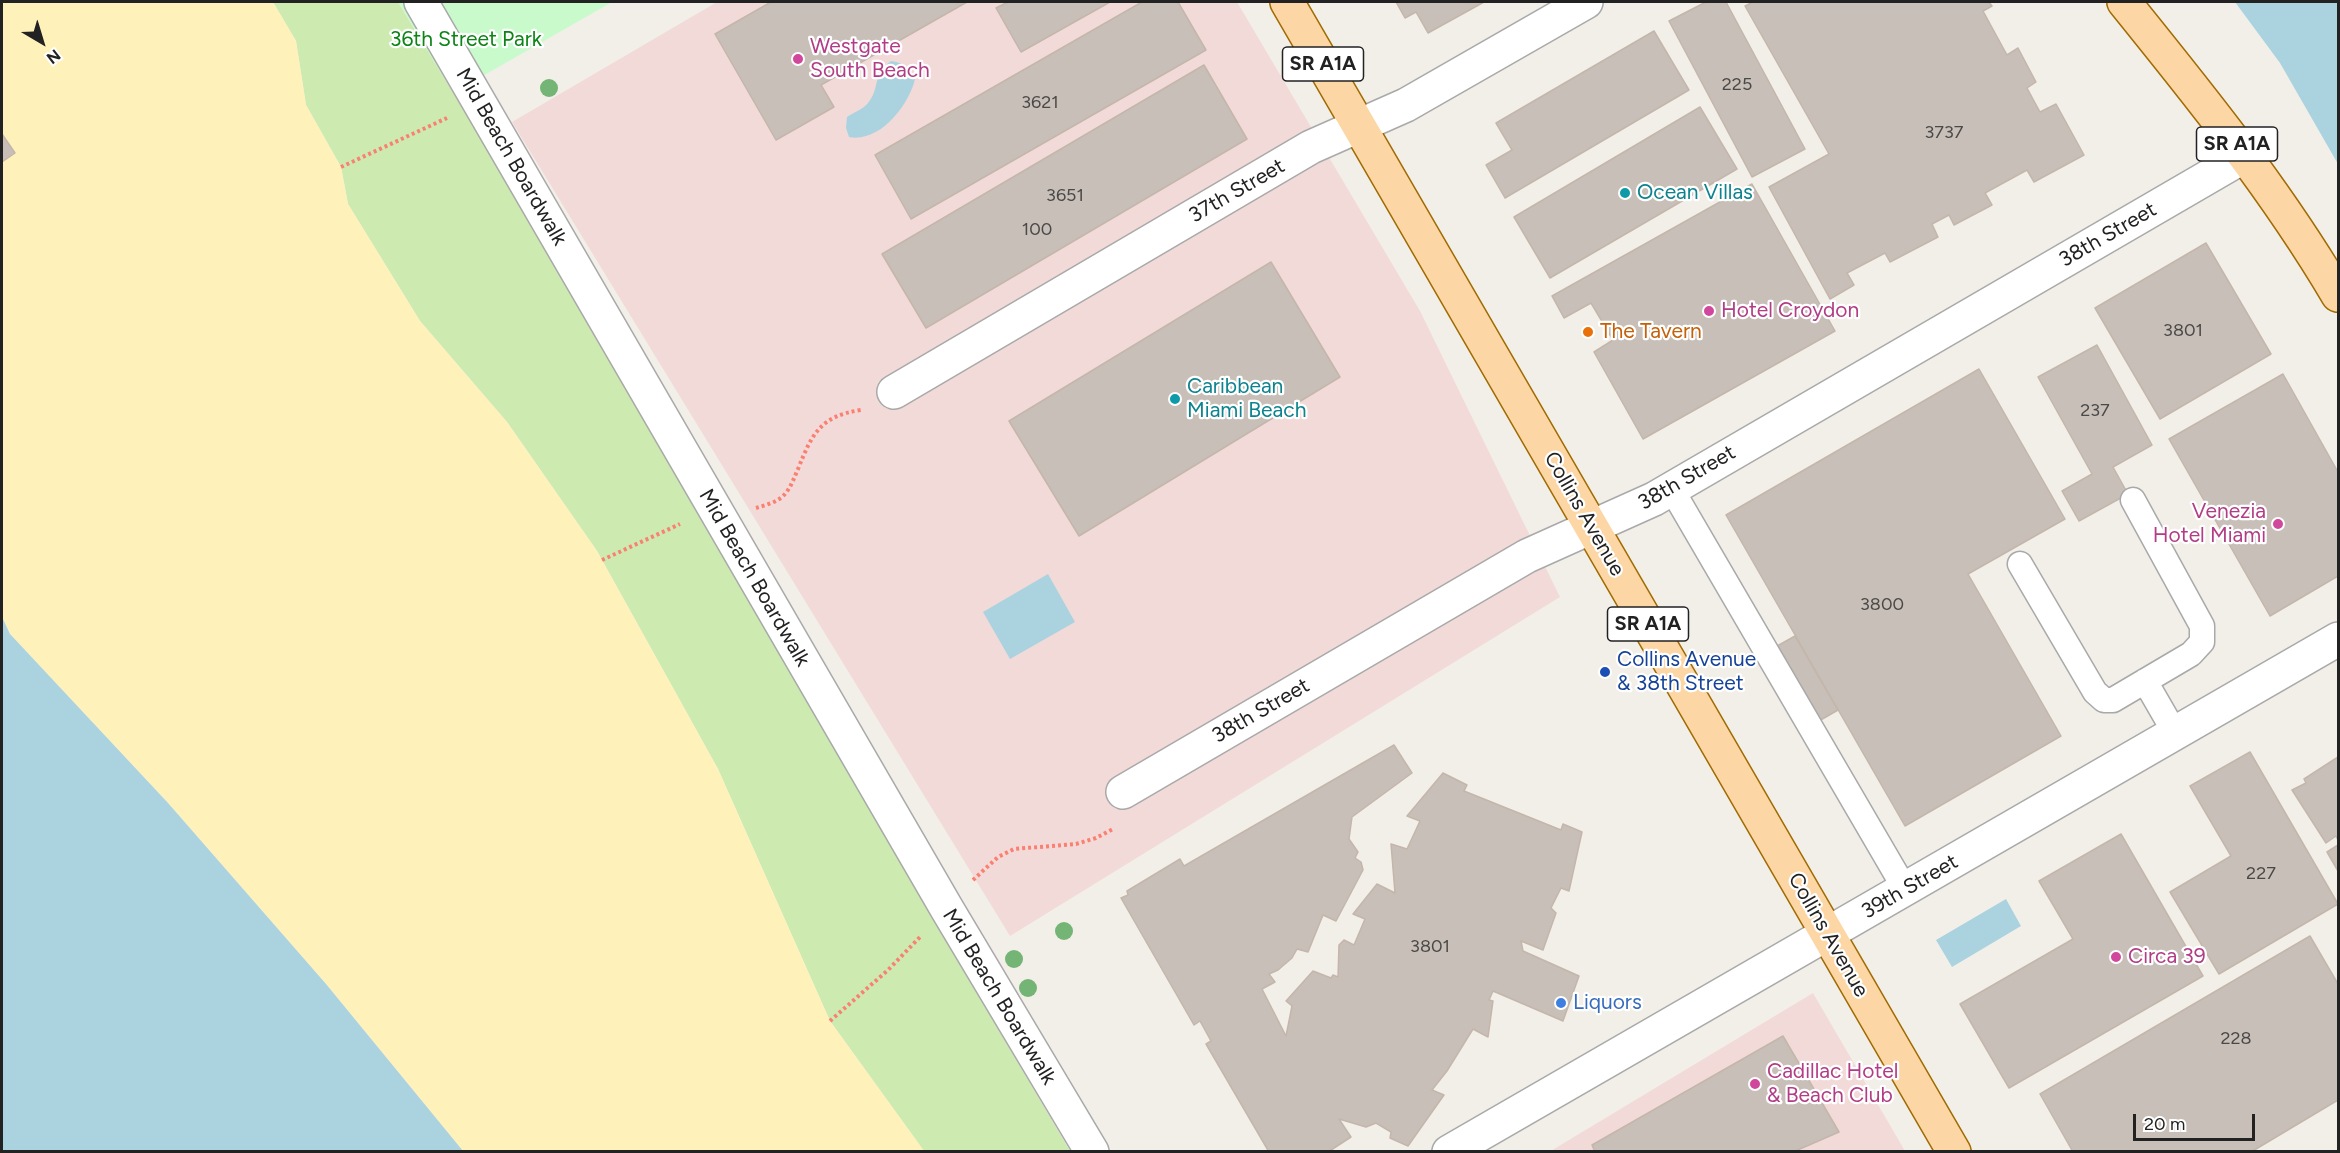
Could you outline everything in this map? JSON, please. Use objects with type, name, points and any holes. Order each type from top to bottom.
[{"type":"main road","name":"Collins Avenue","points":[[1287,2],[1954,1152]]},
{"type":"main road","name":"SR A1A","points":[[2124,2],[2246,155],[2338,295]]},
{"type":"street","name":"Mid Beach Boardwalk","points":[[421,2],[947,909],[1092,1152]]},
{"type":"street","name":"37th Street","points":[[883,400],[1311,147],[1406,105],[1568,6]]},
{"type":"street","name":"38th Street","points":[[1124,792],[1540,549],[1640,506],[2246,155]]},
{"type":"street","name":"39th Street","points":[[1449,1152],[2338,639]]},
{"type":"lane","points":[[1671,488],[1905,889]]},
{"type":"lane","points":[[2020,564],[2095,692],[2104,700],[2114,700],[2191,654],[2202,642],[2202,626],[2133,500]]},
{"type":"lane","points":[[2145,681],[2175,733]]},
{"type":"path","points":[[341,167],[480,103]]},
{"type":"path","points":[[602,560],[714,509],[753,509],[773,502],[789,489],[807,445],[821,425],[840,415],[883,400]]},
{"type":"path","points":[[830,1021],[888,970],[979,873],[998,857],[1014,849],[1076,844],[1096,838],[1115,828]]},
{"type":"shaded area","points":[[717,2],[1237,2],[1420,311],[1560,597],[1010,936],[512,122]]},
{"type":"shaded area","points":[[1813,993],[1905,1151],[1549,1152]]},
{"type":"green space","points":[[273,2],[398,2],[589,315],[936,924],[1070,1151],[924,1151],[830,1021],[718,769],[597,551],[507,422],[420,321],[348,204],[341,167],[306,105],[296,41]]},
{"type":"green space","name":"36th Street Park","points":[[398,2],[612,2],[453,93]]},
{"type":"sand","points":[[2,2],[273,2],[296,41],[306,105],[341,167],[348,204],[420,321],[507,422],[597,551],[718,769],[830,1021],[924,1151],[463,1151],[326,984],[168,803],[10,634],[2,617]]},
{"type":"water","points":[[2235,2],[2338,2],[2338,164],[2280,63]]},
{"type":"water","points":[[891,61],[906,66],[915,79],[907,100],[882,128],[872,134],[849,137],[846,128],[847,117],[868,103],[878,77]]},
{"type":"water","points":[[1048,574],[1075,622],[1010,659],[983,612]]},
{"type":"water","points":[[2,617],[10,634],[168,803],[326,984],[463,1151],[2,1151]]},
{"type":"water","points":[[2006,899],[2021,926],[1952,967],[1936,940]]},
{"type":"building","name":"Westgate South Beach","points":[[771,2],[967,2],[821,85],[834,107],[776,140],[715,34]]},
{"type":"building","points":[[1008,2],[1110,2],[1021,52],[996,8]]},
{"type":"building","points":[[1142,2],[1178,2],[1206,50],[911,219],[875,155]]},
{"type":"building","points":[[1396,2],[1484,2],[1428,33],[1416,12],[1405,18]]},
{"type":"building","points":[[1706,2],[1726,2],[1805,149],[1752,177],[1669,21]]},
{"type":"building","points":[[1753,2],[1989,2],[1992,6],[1983,11],[2007,55],[2018,48],[2036,82],[2027,88],[2040,112],[2056,104],[2084,155],[2034,182],[2027,170],[1985,193],[1992,205],[1954,225],[1949,215],[1932,224],[1938,237],[1890,262],[1885,253],[1847,273],[1854,285],[1830,299],[1769,187],[1829,154],[1745,6]]},
{"type":"building","points":[[1654,31],[1689,90],[1505,198],[1486,165],[1512,150],[1496,123]]},
{"type":"building","points":[[1204,65],[1247,139],[926,328],[882,254]]},
{"type":"building","name":"Ocean Villas","points":[[1700,107],[1737,169],[1550,278],[1514,217]]},
{"type":"building","points":[[2,134],[15,153],[2,162]]},
{"type":"building","name":"Hotel Croydon","points":[[1752,184],[1835,331],[1643,439],[1594,352],[1613,340],[1591,303],[1564,318],[1552,296]]},
{"type":"building","points":[[2206,243],[2271,354],[2160,419],[2095,308]]},
{"type":"building","name":"Caribbean Miami Beach","points":[[1271,262],[1340,377],[1079,536],[1009,421]]},
{"type":"building","points":[[2097,345],[2152,445],[2113,467],[2128,494],[2079,521],[2062,491],[2092,474],[2038,377]]},
{"type":"building","points":[[1979,369],[2065,519],[1968,574],[2061,736],[1905,826],[1726,515]]},
{"type":"building","name":"Venezia Hotel Miami","points":[[2283,374],[2338,472],[2338,576],[2270,616],[2169,439]]},
{"type":"building","points":[[1795,636],[1838,710],[1805,729],[1763,654]]},
{"type":"building","points":[[1394,745],[1412,773],[1352,817],[1349,839],[1358,852],[1355,858],[1361,862],[1363,870],[1336,921],[1323,915],[1308,952],[1297,949],[1292,958],[1278,970],[1269,974],[1275,982],[1262,989],[1286,1036],[1292,1006],[1286,1001],[1313,971],[1331,978],[1333,975],[1338,977],[1339,945],[1344,940],[1354,945],[1365,919],[1353,914],[1377,884],[1395,893],[1391,844],[1407,849],[1420,821],[1407,816],[1443,773],[1467,785],[1464,791],[1561,830],[1563,824],[1582,832],[1569,891],[1561,888],[1551,908],[1556,913],[1543,950],[1521,941],[1523,951],[1579,976],[1563,1021],[1493,991],[1489,1000],[1493,1001],[1488,1037],[1473,1029],[1447,1071],[1432,1090],[1444,1095],[1408,1146],[1390,1138],[1391,1132],[1376,1123],[1366,1127],[1339,1119],[1351,1137],[1328,1152],[1269,1152],[1206,1044],[1211,1041],[1200,1021],[1194,1025],[1121,898],[1128,895],[1127,891],[1180,859],[1184,866]]},
{"type":"building","points":[[2250,752],[2338,904],[2219,974],[2170,892],[2231,856],[2190,786]]},
{"type":"building","points":[[2338,757],[2338,840],[2336,836],[2326,843],[2292,790],[2306,783],[2304,779]]},
{"type":"building","name":"Circa 39","points":[[2121,834],[2203,976],[2009,1088],[1960,1004],[2073,939],[2039,881]]},
{"type":"building","points":[[2338,845],[2338,871],[2327,852]]},
{"type":"building","points":[[2310,936],[2338,984],[2338,1100],[2251,1152],[2073,1152],[2040,1094]]},
{"type":"building","name":"Cadillac Hotel & Beach Club","points":[[1783,1036],[1839,1132],[1793,1152],[1595,1152],[1592,1145]]},
{"type":"place","name":"Westgate South Beach","points":[[798,59]]},
{"type":"place","name":"Ocean Villas","points":[[1625,193]]},
{"type":"place","name":"Hotel Croydon","points":[[1709,311]]},
{"type":"place","name":"The Tavern","points":[[1588,332]]},
{"type":"place","name":"Caribbean Miami Beach","points":[[1175,399]]},
{"type":"place","name":"Venezia Hotel Miami","points":[[2278,524]]},
{"type":"place","name":"Collins Avenue & 38th Street","points":[[1605,672]]},
{"type":"place","name":"Circa 39","points":[[2116,957]]},
{"type":"place","name":"Liquors","points":[[1561,1003]]},
{"type":"place","name":"Cadillac Hotel & Beach Club","points":[[1755,1084]]}]
